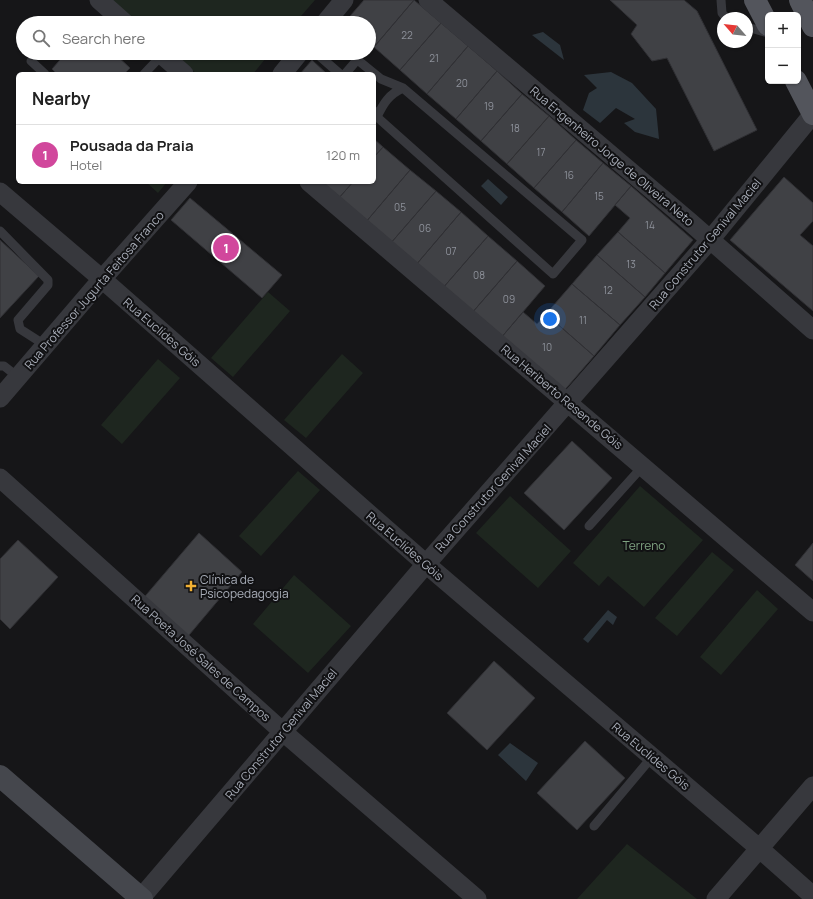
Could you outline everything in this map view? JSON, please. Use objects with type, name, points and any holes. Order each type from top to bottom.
[{"type":"main road","points":[[755,0],[765,19]]},
{"type":"main road","points":[[800,0],[813,26]]},
{"type":"main road","points":[[798,84],[813,114]]},
{"type":"street","points":[[99,0],[118,16]]},
{"type":"street","points":[[330,16],[344,0]]},
{"type":"street","name":"Rua Engenheiro Jorge de Oliveira Neto","points":[[428,0],[710,240],[813,330]]},
{"type":"street","points":[[168,60],[182,72]]},
{"type":"street","points":[[284,72],[294,60]]},
{"type":"street","name":"Rua Construtor Genival Maciel","points":[[141,899],[282,731],[426,564],[569,403],[710,240],[813,114]]},
{"type":"street","name":"Rua Professor Jugurta Feitosa Franco","points":[[0,398],[186,184]]},
{"type":"street","name":"Rua Heriberto Resende Góis","points":[[311,184],[813,612]]},
{"type":"street","name":"Rua Euclídes Góis","points":[[0,192],[102,279],[426,564],[813,896]]},
{"type":"street","name":"Rua Poeta José Sales de Campos","points":[[0,478],[282,731],[478,899]]},
{"type":"street","points":[[0,776],[141,899]]},
{"type":"street","points":[[716,899],[813,786]]},
{"type":"lane","points":[[721,0],[722,12]]},
{"type":"lane","points":[[753,29],[765,32]]},
{"type":"lane","points":[[146,72],[156,60]]},
{"type":"lane","points":[[324,60],[338,72]]},
{"type":"lane","points":[[347,72],[357,60],[373,72]]},
{"type":"lane","points":[[30,61],[43,72]]},
{"type":"lane","points":[[376,74],[388,83],[403,88],[582,240],[553,274],[376,115]]},
{"type":"lane","points":[[376,102],[386,93],[388,83]]},
{"type":"lane","points":[[376,113],[390,95],[403,88]]},
{"type":"lane","points":[[0,231],[48,280],[48,286],[18,320],[20,330],[45,345]]},
{"type":"lane","points":[[0,366],[4,366],[18,377]]},
{"type":"lane","points":[[589,526],[643,466]]},
{"type":"lane","points":[[594,826],[652,757]]},
{"type":"green space","points":[[109,0],[315,0],[301,16],[128,16]]},
{"type":"green space","points":[[180,60],[264,60],[255,72],[195,72]]},
{"type":"green space","points":[[148,184],[165,184],[158,193]]},
{"type":"green space","points":[[268,292],[290,311],[233,377],[211,358]]},
{"type":"green space","points":[[342,354],[363,373],[306,438],[284,420]]},
{"type":"green space","points":[[158,359],[180,378],[122,444],[101,425]]},
{"type":"green space","points":[[298,471],[320,490],[261,556],[239,536]]},
{"type":"green space","name":"Terreno","points":[[640,486],[703,540],[644,607],[608,576],[599,586],[573,563]]},
{"type":"green space","points":[[510,496],[571,551],[538,588],[476,533]]},
{"type":"green space","points":[[712,552],[734,570],[677,636],[655,618]]},
{"type":"green space","points":[[294,575],[351,626],[308,673],[253,624]]},
{"type":"green space","points":[[757,590],[778,609],[721,675],[700,657]]},
{"type":"green space","points":[[627,844],[697,899],[577,899]]},
{"type":"shaded area","points":[[543,32],[560,45],[564,60],[532,35]]},
{"type":"shaded area","points":[[611,72],[632,83],[656,109],[659,139],[635,132],[624,123],[635,119],[616,108],[600,123],[583,110],[589,93],[597,88],[584,75]]},
{"type":"shaded area","points":[[488,179],[508,197],[501,205],[481,186]]},
{"type":"shaded area","points":[[608,610],[617,617],[613,625],[607,620],[588,643],[583,639]]},
{"type":"shaded area","points":[[510,743],[538,763],[526,781],[498,755]]},
{"type":"building","points":[[364,0],[414,0],[376,45],[376,16],[350,16]]},
{"type":"building","points":[[414,0],[441,23],[400,70],[376,49],[376,45]]},
{"type":"building","points":[[610,0],[684,0],[697,11],[757,130],[714,151],[667,58],[652,61],[631,34],[637,25]]},
{"type":"building","points":[[441,23],[468,46],[427,94],[400,70]]},
{"type":"building","points":[[468,46],[497,71],[456,119],[427,94]]},
{"type":"building","points":[[60,60],[121,60],[130,68],[126,72],[55,72],[52,69]]},
{"type":"building","points":[[312,60],[325,72],[302,72]]},
{"type":"building","points":[[497,71],[522,94],[481,141],[456,119]]},
{"type":"building","points":[[522,94],[549,116],[507,164],[481,141]]},
{"type":"building","points":[[549,116],[576,140],[534,188],[507,164]]},
{"type":"building","points":[[576,140],[603,163],[562,212],[534,188]]},
{"type":"building","points":[[376,141],[383,147],[376,155]]},
{"type":"building","points":[[383,147],[410,170],[365,223],[338,199],[351,184],[376,184],[376,155]]},
{"type":"building","points":[[603,163],[631,186],[589,236],[562,212]]},
{"type":"building","points":[[410,170],[436,191],[390,244],[365,223]]},
{"type":"building","points":[[784,177],[813,203],[813,221],[800,235],[813,246],[813,311],[730,240]]},
{"type":"building","points":[[320,184],[351,184],[338,199]]},
{"type":"building","points":[[631,186],[693,240],[665,273],[618,232],[630,218],[615,205]]},
{"type":"building","points":[[436,191],[461,212],[415,266],[390,244]]},
{"type":"building","points":[[190,198],[282,275],[262,298],[171,220]]},
{"type":"building","points":[[461,212],[488,236],[442,289],[415,266]]},
{"type":"building","points":[[618,232],[665,273],[645,297],[597,255]]},
{"type":"building","points":[[488,236],[517,261],[471,314],[442,289]]},
{"type":"building","points":[[0,240],[39,276],[0,318]]},
{"type":"building","points":[[597,255],[645,297],[620,325],[572,284]]},
{"type":"building","points":[[517,261],[545,286],[500,339],[471,314]]},
{"type":"building","points":[[572,284],[620,325],[594,356],[546,314]]},
{"type":"building","points":[[523,312],[537,324],[546,314],[594,356],[562,393],[500,339]]},
{"type":"building","points":[[572,441],[612,478],[564,530],[524,493]]},
{"type":"building","name":"Clínica de Psicopedagogia","points":[[199,533],[242,572],[184,641],[141,601]]},
{"type":"building","points":[[18,540],[58,577],[10,629],[0,619],[0,559]]},
{"type":"building","points":[[813,543],[813,581],[795,565]]},
{"type":"building","points":[[494,661],[535,698],[487,750],[447,713]]},
{"type":"building","points":[[585,741],[625,778],[577,830],[537,793]]},
{"type":"place","name":"Pousada da Praia","points":[[226,248]]},
{"type":"place","name":"Clínica de Psicopedagogia","points":[[191,586]]}]
